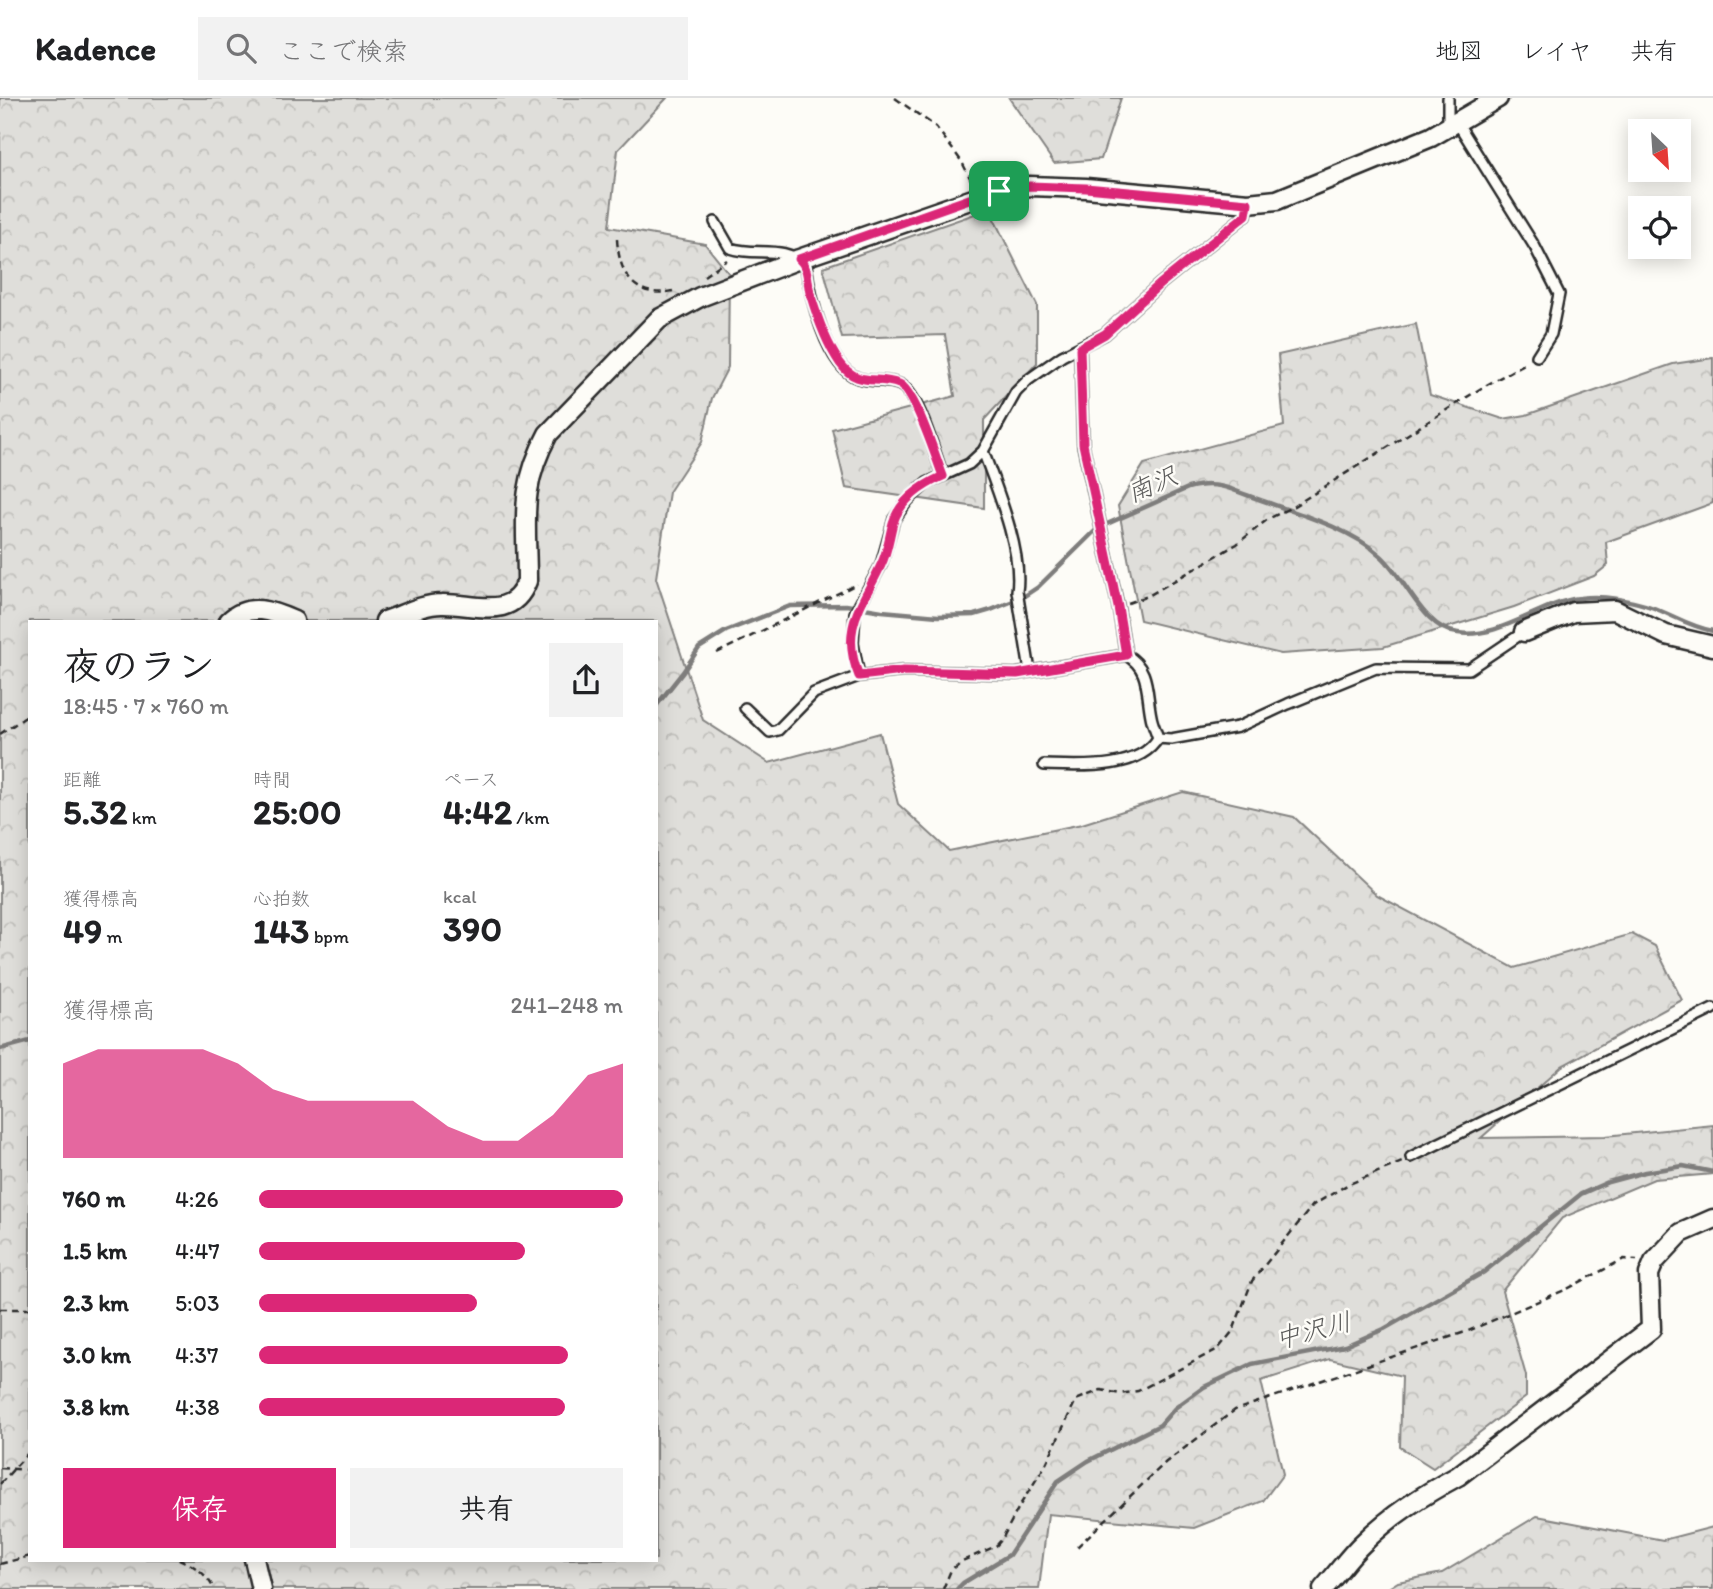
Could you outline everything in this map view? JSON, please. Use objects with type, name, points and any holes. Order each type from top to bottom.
[{"type":"street","points":[[388,620],[422,607],[441,604],[504,607],[515,600],[524,590],[527,581],[525,513],[529,479],[548,434],[659,319],[700,298],[799,259],[999,191],[1030,186],[1086,188],[1248,203],[1277,200],[1431,137],[1498,98]]},
{"type":"street","points":[[230,620],[235,615],[254,609],[273,612],[293,620]]},
{"type":"street","points":[[1524,632],[1573,612],[1615,610],[1666,635],[1713,646]]},
{"type":"street","points":[[1323,1589],[1361,1545],[1389,1519],[1458,1476],[1651,1329],[1649,1274],[1654,1262],[1681,1233],[1713,1219]]},
{"type":"street","points":[[255,1562],[261,1589]]},
{"type":"lane","points":[[1448,98],[1452,125],[1535,247],[1559,295],[1551,334],[1537,356]]},
{"type":"lane","points":[[859,676],[854,658],[855,613],[881,565],[898,512],[919,488],[969,464],[983,451],[1016,392],[1028,380],[1062,356],[1105,334],[1160,284],[1246,215],[1248,203]]},
{"type":"lane","points":[[715,222],[730,248],[740,251],[785,252],[806,265],[809,290],[819,321],[841,364],[850,375],[900,384],[907,390],[943,476]]},
{"type":"lane","points":[[1044,765],[1080,766],[1131,760],[1142,756],[1153,747],[1158,738],[1151,718],[1142,667],[1126,655],[1083,444],[1080,348]]},
{"type":"lane","points":[[983,451],[1017,562],[1017,591],[1030,671]]},
{"type":"lane","points":[[1158,738],[1171,739],[1238,727],[1377,668],[1469,670],[1524,632]]},
{"type":"lane","points":[[745,708],[770,732],[778,730],[814,693],[859,676],[904,671],[1017,674],[1126,655]]},
{"type":"lane","points":[[1411,1157],[1713,1009]]},
{"type":"path","points":[[895,98],[936,127],[962,162],[979,197]]},
{"type":"path","points":[[617,239],[621,266],[635,286],[654,293],[677,291]]},
{"type":"path","points":[[698,281],[740,251]]},
{"type":"path","points":[[1118,607],[1148,596],[1237,544],[1268,519],[1294,506],[1537,356]]},
{"type":"path","points":[[717,653],[863,582],[881,565]]},
{"type":"path","points":[[0,734],[28,715]]},
{"type":"path","points":[[943,1589],[951,1570],[960,1562],[996,1546],[1002,1539],[1045,1466],[1076,1400],[1101,1390],[1120,1394],[1138,1391],[1218,1349],[1233,1331],[1252,1281],[1313,1205],[1347,1185],[1411,1157]]},
{"type":"path","points":[[1077,1547],[1166,1462],[1235,1410],[1468,1331],[1567,1289],[1624,1259],[1654,1262]]},
{"type":"path","points":[[0,1309],[28,1309]]},
{"type":"path","points":[[0,1484],[28,1453]]},
{"type":"path","points":[[0,1468],[28,1470]]},
{"type":"path","points":[[0,1564],[28,1557]]},
{"type":"path","points":[[185,1562],[200,1570],[214,1589]]},
{"type":"green space","points":[[0,98],[667,98],[618,150],[609,227],[705,244],[729,274],[728,367],[712,398],[702,442],[669,492],[656,578],[703,720],[769,763],[880,733],[898,804],[949,851],[1082,824],[1183,792],[1294,817],[1377,895],[1514,968],[1632,934],[1655,946],[1682,1000],[1562,1066],[1481,1138],[1605,1136],[1713,1125],[1713,1174],[1654,1179],[1562,1218],[1502,1291],[1526,1376],[1526,1397],[1433,1468],[1400,1447],[1402,1376],[1330,1359],[1261,1381],[1283,1474],[1263,1501],[1194,1528],[1048,1514],[1039,1589],[0,1589]]},
{"type":"green space","points":[[1009,98],[1121,98],[1101,159],[1054,163]]},
{"type":"green space","points":[[989,209],[1037,305],[1037,363],[984,420],[984,508],[846,488],[832,429],[955,396],[945,335],[842,338],[823,267]]},
{"type":"green space","points":[[1416,324],[1430,395],[1503,419],[1526,415],[1673,364],[1713,358],[1713,503],[1606,542],[1608,565],[1594,576],[1514,607],[1383,647],[1281,654],[1140,620],[1118,506],[1144,464],[1284,426],[1278,355]]},
{"type":"green space","points":[[1537,1516],[1663,1540],[1713,1527],[1713,1589],[1387,1589],[1398,1582],[1442,1573]]},
{"type":"waterway","name":"南沢","points":[[658,703],[699,648],[726,631],[790,606],[846,605],[938,616],[974,615],[991,610],[1023,597],[1038,587],[1098,528],[1188,488],[1205,485],[1231,489],[1349,534],[1366,544],[1390,565],[1425,613],[1446,629],[1458,633],[1490,631],[1565,601],[1589,597],[1636,603],[1713,631]]},
{"type":"waterway","name":"南沢","points":[[0,1049],[28,1042]]},
{"type":"waterway","name":"中沢川","points":[[957,1589],[1009,1555],[1058,1481],[1088,1461],[1160,1425],[1175,1408],[1204,1387],[1252,1364],[1345,1346],[1384,1329],[1484,1272],[1581,1194],[1608,1182],[1683,1166],[1713,1172]]},
{"type":"route","points":[[1030,186],[1086,188],[1248,203],[1246,215],[1160,284],[1105,334],[1080,348],[1083,444],[1126,655],[1017,674],[904,671],[859,676],[853,643],[855,613],[886,554],[894,519],[919,488],[943,476],[907,390],[900,384],[850,375],[841,364],[819,321],[809,290],[806,265],[799,259],[999,191],[1030,186]]}]
